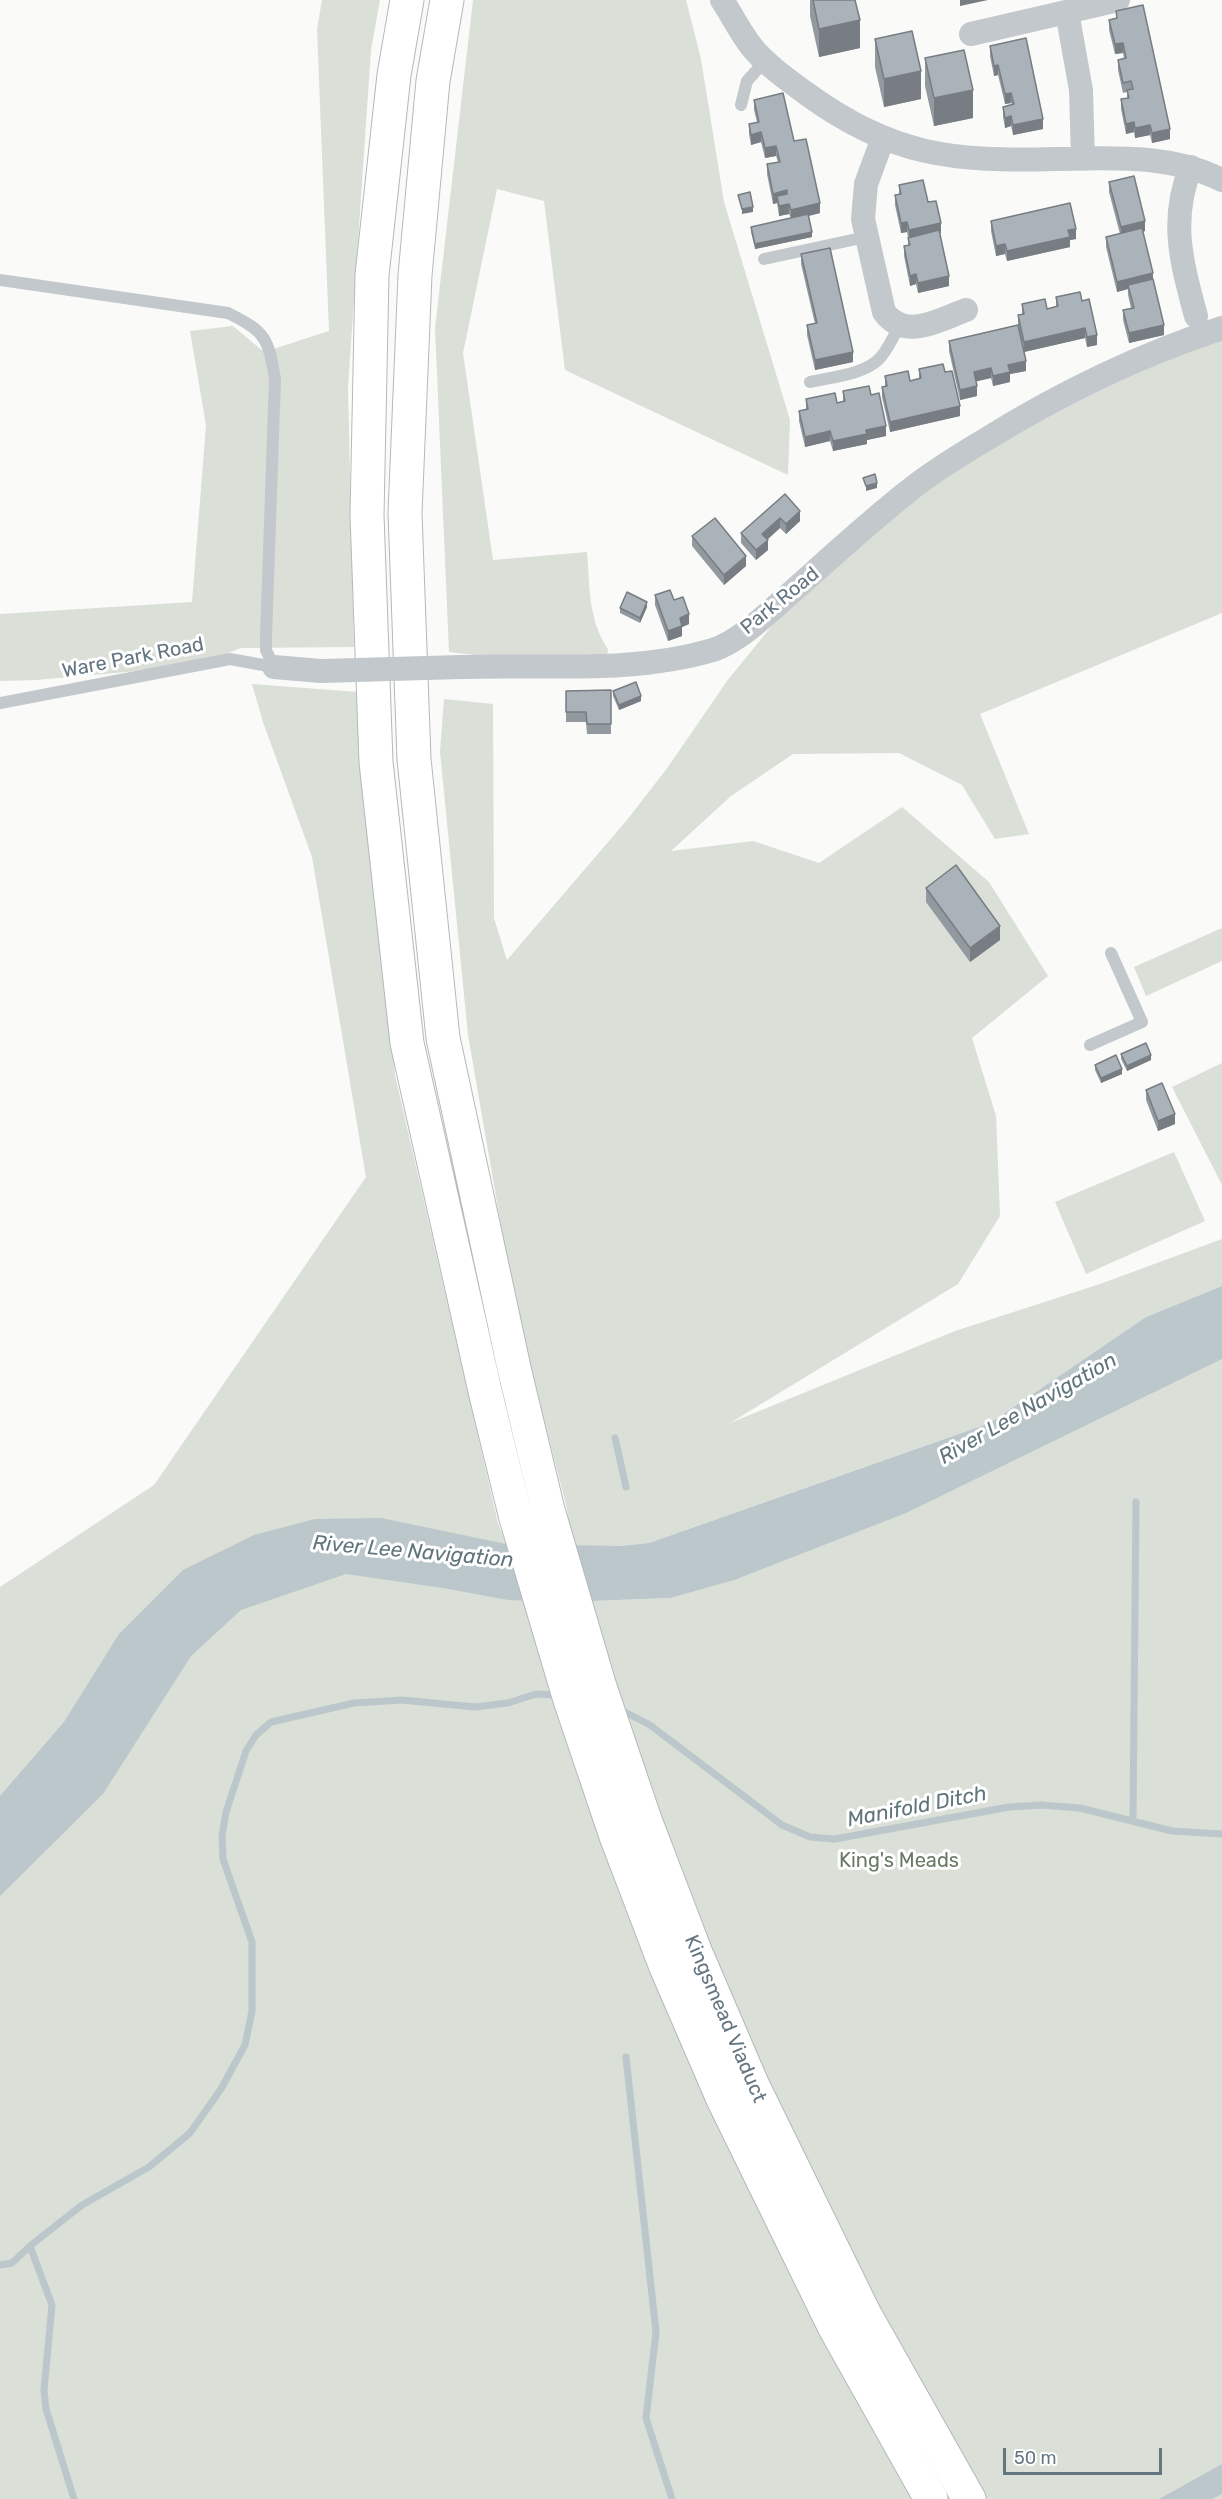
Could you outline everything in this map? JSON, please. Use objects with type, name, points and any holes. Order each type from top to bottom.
[{"type":"highway","name":"Kingsmead Viaduct","points":[[406,0],[394,75],[372,275],[367,515],[376,762],[407,1043],[485,1391],[516,1518],[570,1700],[616,1836],[666,1967],[723,2099],[835,2328],[931,2499]]},
{"type":"highway","name":"Kingsmead Viaduct","points":[[447,0],[433,81],[415,275],[405,513],[414,759],[443,1038],[511,1357],[548,1510],[598,1684],[645,1820],[695,1951],[752,2084],[875,2332],[969,2499]]},
{"type":"street","points":[[722,0],[752,47],[792,83],[830,111],[883,138],[926,153],[974,159],[1157,160],[1191,167],[1222,180]]},
{"type":"street","points":[[971,34],[1118,0]]},
{"type":"street","points":[[1067,12],[1081,90],[1083,159]]},
{"type":"street","points":[[883,138],[866,184],[863,219],[884,312],[890,320],[900,326],[912,328],[966,310]]},
{"type":"street","points":[[1191,167],[1181,194],[1179,227],[1184,269],[1196,316]]},
{"type":"street","name":"Park Road","points":[[274,667],[321,671],[520,665],[569,668],[673,658],[715,649],[755,625],[906,492],[960,455],[1025,415],[1093,381],[1182,341],[1222,328]]},
{"type":"lane","points":[[741,105],[747,81],[766,60]]},
{"type":"lane","points":[[764,259],[866,237]]},
{"type":"lane","points":[[0,280],[228,313],[254,326],[270,348],[274,379],[266,650],[274,667]]},
{"type":"lane","points":[[810,382],[860,370],[874,363],[881,357],[900,326]]},
{"type":"lane","name":"Ware Park Road","points":[[0,703],[230,659],[274,667]]},
{"type":"lane","points":[[1090,1045],[1142,1022],[1111,954]]},
{"type":"green space","points":[[322,0],[380,0],[371,50],[348,387],[354,647],[241,648],[195,666],[0,681],[0,614],[192,602],[206,425],[190,331],[233,326],[264,352],[329,331],[317,29]]},
{"type":"green space","points":[[473,0],[686,0],[701,59],[724,202],[790,420],[788,475],[565,370],[544,201],[497,189],[463,353],[493,560],[587,552],[593,615],[601,638],[608,649],[607,656],[537,662],[449,652],[435,328]]},
{"type":"green space","points":[[1222,337],[1222,613],[980,714],[1029,834],[995,839],[962,785],[899,753],[793,754],[731,796],[671,851],[753,841],[819,863],[902,807],[989,882],[1048,976],[972,1038],[996,1116],[1000,1216],[958,1284],[730,1423],[955,1331],[1100,1284],[1222,1239],[1222,1286],[1146,1317],[990,1423],[649,1543],[619,1546],[573,1546],[566,1505],[516,1312],[468,1035],[440,752],[444,699],[493,704],[494,918],[507,960],[627,820],[668,767],[727,681],[775,622],[910,495],[1043,412]]},
{"type":"green space","name":"King's Meads","points":[[252,684],[358,692],[395,1075],[498,1523],[506,1544],[566,1602],[670,1598],[1222,1359],[1222,2499],[0,2499],[0,1587],[154,1485],[366,1177],[312,857],[263,722]]},
{"type":"green space","points":[[1222,928],[1222,961],[1146,996],[1134,967]]},
{"type":"green space","points":[[1222,1063],[1222,1185],[1172,1087]]},
{"type":"green space","points":[[1174,1152],[1205,1221],[1086,1274],[1055,1202]]},
{"type":"water","name":"River Lee Navigation","points":[[1222,1286],[1222,1359],[906,1513],[734,1580],[670,1598],[566,1602],[508,1600],[346,1574],[241,1610],[191,1656],[103,1794],[0,1896],[0,1796],[64,1722],[119,1634],[183,1570],[254,1535],[315,1519],[381,1518],[506,1544],[619,1546],[649,1543],[990,1423],[1146,1317]]},
{"type":"water","points":[[1222,2464],[1222,2494],[1212,2499],[1159,2499]]},
{"type":"building","points":[[813,0],[855,0],[860,20],[819,29]]},
{"type":"building","points":[[1143,5],[1170,129],[1152,133],[1150,125],[1135,128],[1134,122],[1126,124],[1121,99],[1129,98],[1127,90],[1133,89],[1131,81],[1123,83],[1118,60],[1126,58],[1123,43],[1115,44],[1109,20],[1117,18],[1116,11]]},
{"type":"building","points":[[912,31],[921,71],[884,79],[875,39]]},
{"type":"building","points":[[1026,38],[1043,119],[1013,125],[1011,116],[1005,118],[1003,107],[1014,104],[1011,93],[1005,94],[998,65],[994,66],[990,46]]},
{"type":"building","points":[[964,50],[973,90],[934,98],[925,58]]},
{"type":"building","points":[[783,93],[794,141],[806,139],[820,203],[791,210],[789,204],[779,206],[777,196],[787,194],[787,190],[773,194],[767,164],[780,162],[776,146],[765,148],[761,132],[751,135],[749,124],[759,122],[754,100]]},
{"type":"building","points":[[1134,176],[1145,221],[1121,227],[1109,182]]},
{"type":"building","points":[[923,180],[928,202],[936,201],[941,223],[909,230],[907,222],[901,223],[895,195],[901,194],[899,185]]},
{"type":"building","points":[[750,192],[753,207],[742,209],[738,195]]},
{"type":"building","points":[[1070,203],[1076,229],[1068,230],[1070,237],[1007,251],[1005,244],[996,246],[991,221]]},
{"type":"building","points":[[808,214],[812,232],[755,244],[751,227]]},
{"type":"building","points":[[1142,228],[1153,273],[1117,282],[1106,237]]},
{"type":"building","points":[[939,230],[949,276],[918,283],[916,274],[910,276],[904,246],[910,245],[908,238]]},
{"type":"building","points":[[830,248],[853,352],[815,360],[807,325],[817,323],[801,254]]},
{"type":"building","points":[[1153,279],[1164,325],[1129,333],[1123,310],[1134,308],[1128,285]]},
{"type":"building","points":[[1080,292],[1082,301],[1089,299],[1097,335],[1087,337],[1085,328],[1024,342],[1018,315],[1024,314],[1022,304],[1045,299],[1047,309],[1058,306],[1056,297]]},
{"type":"building","points":[[1018,325],[1026,361],[1008,365],[1010,372],[993,376],[991,368],[974,372],[977,386],[960,390],[949,341]]},
{"type":"building","points":[[943,364],[945,372],[952,371],[960,406],[890,422],[882,387],[887,386],[885,376],[908,371],[910,381],[921,378],[919,369]]},
{"type":"building","points":[[869,386],[871,395],[879,393],[886,426],[866,430],[867,434],[833,441],[830,431],[805,437],[799,411],[808,409],[806,399],[835,393],[837,403],[845,401],[843,391]]},
{"type":"building","points":[[875,474],[877,483],[866,486],[863,478]]},
{"type":"building","points":[[785,494],[800,511],[786,524],[780,518],[762,534],[768,540],[756,550],[741,533]]},
{"type":"building","points":[[715,518],[746,556],[724,575],[692,536]]},
{"type":"building","points":[[670,590],[674,600],[683,597],[689,614],[680,618],[682,626],[668,631],[655,595]]},
{"type":"building","points":[[627,592],[647,602],[640,618],[620,608]]},
{"type":"building","points":[[636,682],[641,696],[619,705],[613,691]]},
{"type":"building","points":[[611,690],[611,724],[587,724],[586,712],[566,712],[566,691]]},
{"type":"building","points":[[956,865],[1000,926],[970,948],[926,888]]},
{"type":"building","points":[[1146,1043],[1151,1055],[1127,1066],[1121,1054]]},
{"type":"building","points":[[1116,1055],[1122,1069],[1101,1078],[1095,1065]]},
{"type":"building","points":[[1162,1083],[1175,1114],[1158,1121],[1146,1090]]},
{"type":"waterway","points":[[615,1438],[626,1487]]},
{"type":"waterway","points":[[1133,1820],[1136,1502]]},
{"type":"waterway","points":[[74,2499],[46,2409],[44,2390],[52,2305],[30,2246],[82,2205],[149,2167],[190,2133],[221,2089],[245,2045],[252,2011],[252,1942],[223,1859],[222,1836],[226,1812],[246,1751],[256,1735],[271,1722],[354,1703],[402,1700],[475,1707],[508,1703],[536,1694],[560,1695]]},
{"type":"waterway","name":"Manifold Ditch","points":[[617,1708],[650,1725],[782,1825],[810,1837],[835,1839],[1009,1807],[1041,1805],[1080,1808],[1172,1831],[1222,1834]]},
{"type":"waterway","points":[[626,2057],[656,2332],[646,2418],[672,2499]]},
{"type":"waterway","points":[[0,2265],[12,2263],[30,2246]]}]
